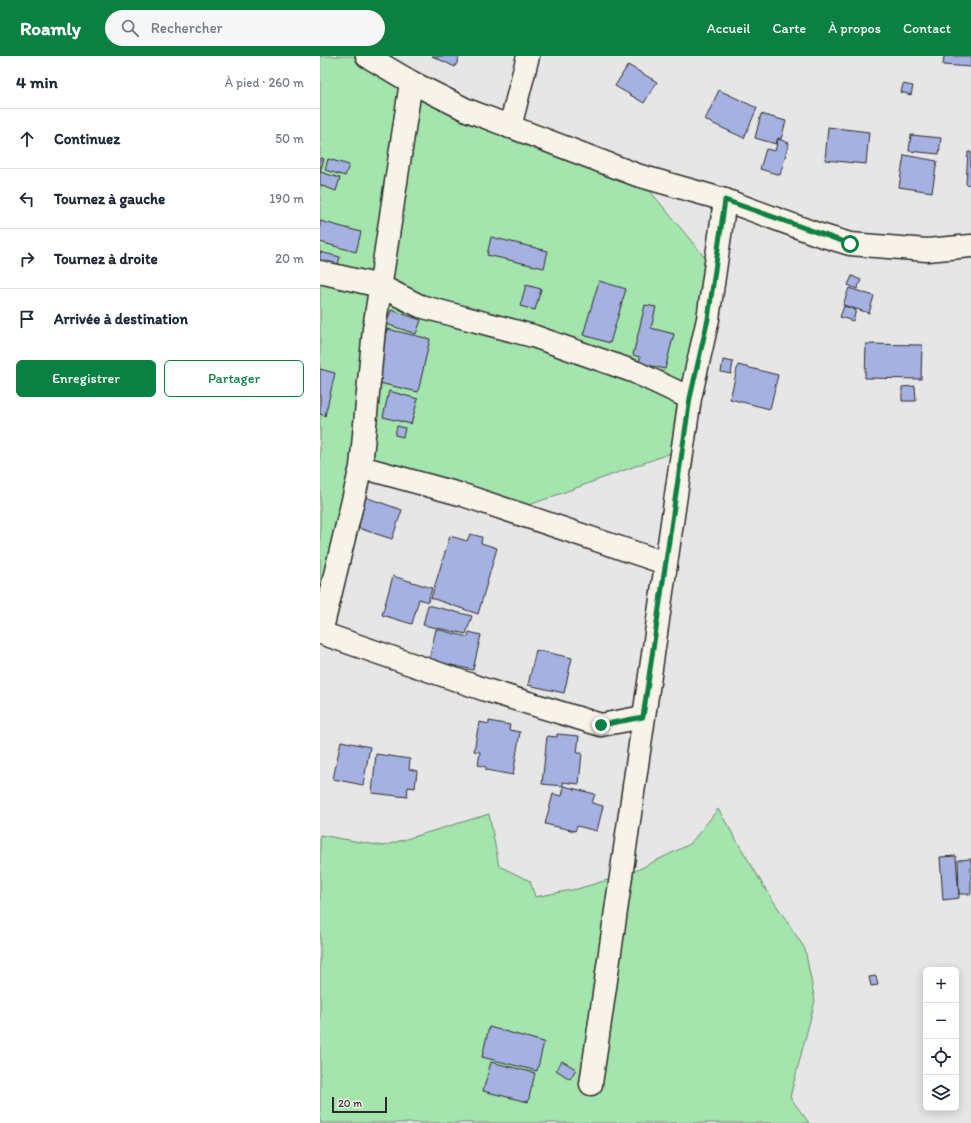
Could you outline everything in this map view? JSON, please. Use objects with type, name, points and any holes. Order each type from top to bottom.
[{"type":"street","points":[[367,56],[411,82],[466,110],[637,175],[725,200],[850,244],[926,250],[971,246]]},
{"type":"street","points":[[510,127],[528,56]]},
{"type":"street","points":[[411,82],[374,329],[361,467],[321,633],[486,690],[601,725],[643,717]]},
{"type":"street","points":[[591,1084],[690,398],[708,319],[725,200]]},
{"type":"street","points":[[320,272],[380,286],[420,306],[533,336],[635,372],[690,398]]},
{"type":"street","points":[[361,467],[463,495],[665,563]]},
{"type":"green space","points":[[320,56],[367,56],[637,175],[706,259],[682,449],[524,507],[363,468],[320,599]]},
{"type":"green space","points":[[718,809],[763,885],[805,949],[815,1001],[790,1097],[809,1123],[320,1123],[320,835],[383,846],[489,814],[499,866],[530,881],[535,897],[577,889],[631,873],[690,844]]},
{"type":"building","points":[[432,56],[460,56],[455,67]]},
{"type":"building","points":[[944,56],[971,56],[971,67],[943,65]]},
{"type":"building","points":[[628,65],[657,82],[644,103],[615,86]]},
{"type":"building","points":[[903,84],[913,86],[911,95],[901,92]]},
{"type":"building","points":[[719,90],[757,108],[744,138],[705,120]]},
{"type":"building","points":[[761,114],[786,121],[781,139],[778,138],[776,144],[755,138]]},
{"type":"building","points":[[828,127],[869,132],[866,164],[825,160]]},
{"type":"building","points":[[911,135],[941,138],[939,154],[909,151]]},
{"type":"building","points":[[778,139],[789,143],[780,175],[760,169],[766,149],[775,151]]},
{"type":"building","points":[[968,152],[971,152],[971,185],[966,184]]},
{"type":"building","points":[[904,155],[937,161],[932,192],[899,187]]},
{"type":"building","points":[[320,158],[324,159],[320,172]]},
{"type":"building","points":[[328,159],[349,165],[345,176],[325,170]]},
{"type":"building","points":[[320,172],[340,178],[336,191],[320,185]]},
{"type":"building","points":[[320,221],[361,232],[356,252],[320,242]]},
{"type":"building","points":[[491,237],[548,251],[544,268],[487,255]]},
{"type":"building","points":[[320,252],[340,257],[337,268],[320,264]]},
{"type":"building","points":[[852,276],[861,280],[857,289],[848,285]]},
{"type":"building","points":[[599,281],[626,289],[610,343],[583,335]]},
{"type":"building","points":[[526,285],[541,289],[535,310],[520,306]]},
{"type":"building","points":[[849,288],[874,296],[869,313],[843,305]]},
{"type":"building","points":[[645,305],[656,307],[651,328],[674,334],[665,369],[639,363],[640,357],[633,355]]},
{"type":"building","points":[[844,306],[856,310],[853,321],[840,317]]},
{"type":"building","points":[[391,310],[421,320],[416,334],[386,324]]},
{"type":"building","points":[[387,329],[430,339],[418,392],[375,382]]},
{"type":"building","points":[[866,344],[922,345],[921,379],[865,378]]},
{"type":"building","points":[[723,360],[733,362],[731,374],[721,372]]},
{"type":"building","points":[[738,365],[778,375],[770,409],[730,399]]},
{"type":"building","points":[[320,369],[335,373],[325,416],[320,414]]},
{"type":"building","points":[[915,386],[916,401],[902,401],[902,387]]},
{"type":"building","points":[[389,391],[418,399],[411,424],[383,417]]},
{"type":"building","points":[[397,426],[405,428],[403,437],[395,435]]},
{"type":"building","points":[[365,497],[402,510],[392,539],[355,527]]},
{"type":"building","points":[[470,534],[482,537],[481,543],[497,548],[478,614],[431,598],[450,536],[467,541]]},
{"type":"building","points":[[393,576],[432,588],[428,602],[419,599],[412,624],[382,615]]},
{"type":"building","points":[[428,605],[472,616],[466,634],[423,625]]},
{"type":"building","points":[[436,629],[468,637],[469,632],[481,635],[473,670],[429,660]]},
{"type":"building","points":[[536,650],[572,658],[564,693],[528,685]]},
{"type":"building","points":[[489,721],[510,725],[509,730],[520,732],[513,775],[486,770],[486,767],[478,765],[480,752],[474,751],[479,722],[489,724]]},
{"type":"building","points":[[557,734],[579,736],[577,753],[582,753],[579,784],[563,782],[563,786],[542,784],[547,736],[557,737]]},
{"type":"building","points":[[341,741],[370,747],[363,785],[333,779]]},
{"type":"building","points":[[376,754],[410,759],[409,769],[417,771],[415,788],[408,787],[407,797],[372,793]]},
{"type":"building","points":[[564,786],[595,794],[592,803],[603,806],[597,831],[577,826],[575,831],[545,824],[553,794],[562,796]]},
{"type":"building","points":[[956,856],[959,898],[943,900],[940,857]]},
{"type":"building","points":[[971,859],[971,894],[959,894],[958,860]]},
{"type":"building","points":[[876,976],[878,985],[871,986],[869,977]]},
{"type":"building","points":[[489,1027],[544,1042],[537,1071],[482,1057]]},
{"type":"building","points":[[562,1061],[576,1069],[570,1079],[556,1070]]},
{"type":"building","points":[[491,1062],[535,1073],[528,1102],[483,1091]]},
{"type":"route","points":[[601,725],[643,717],[690,398],[708,319],[725,200],[817,234],[850,244]]}]
